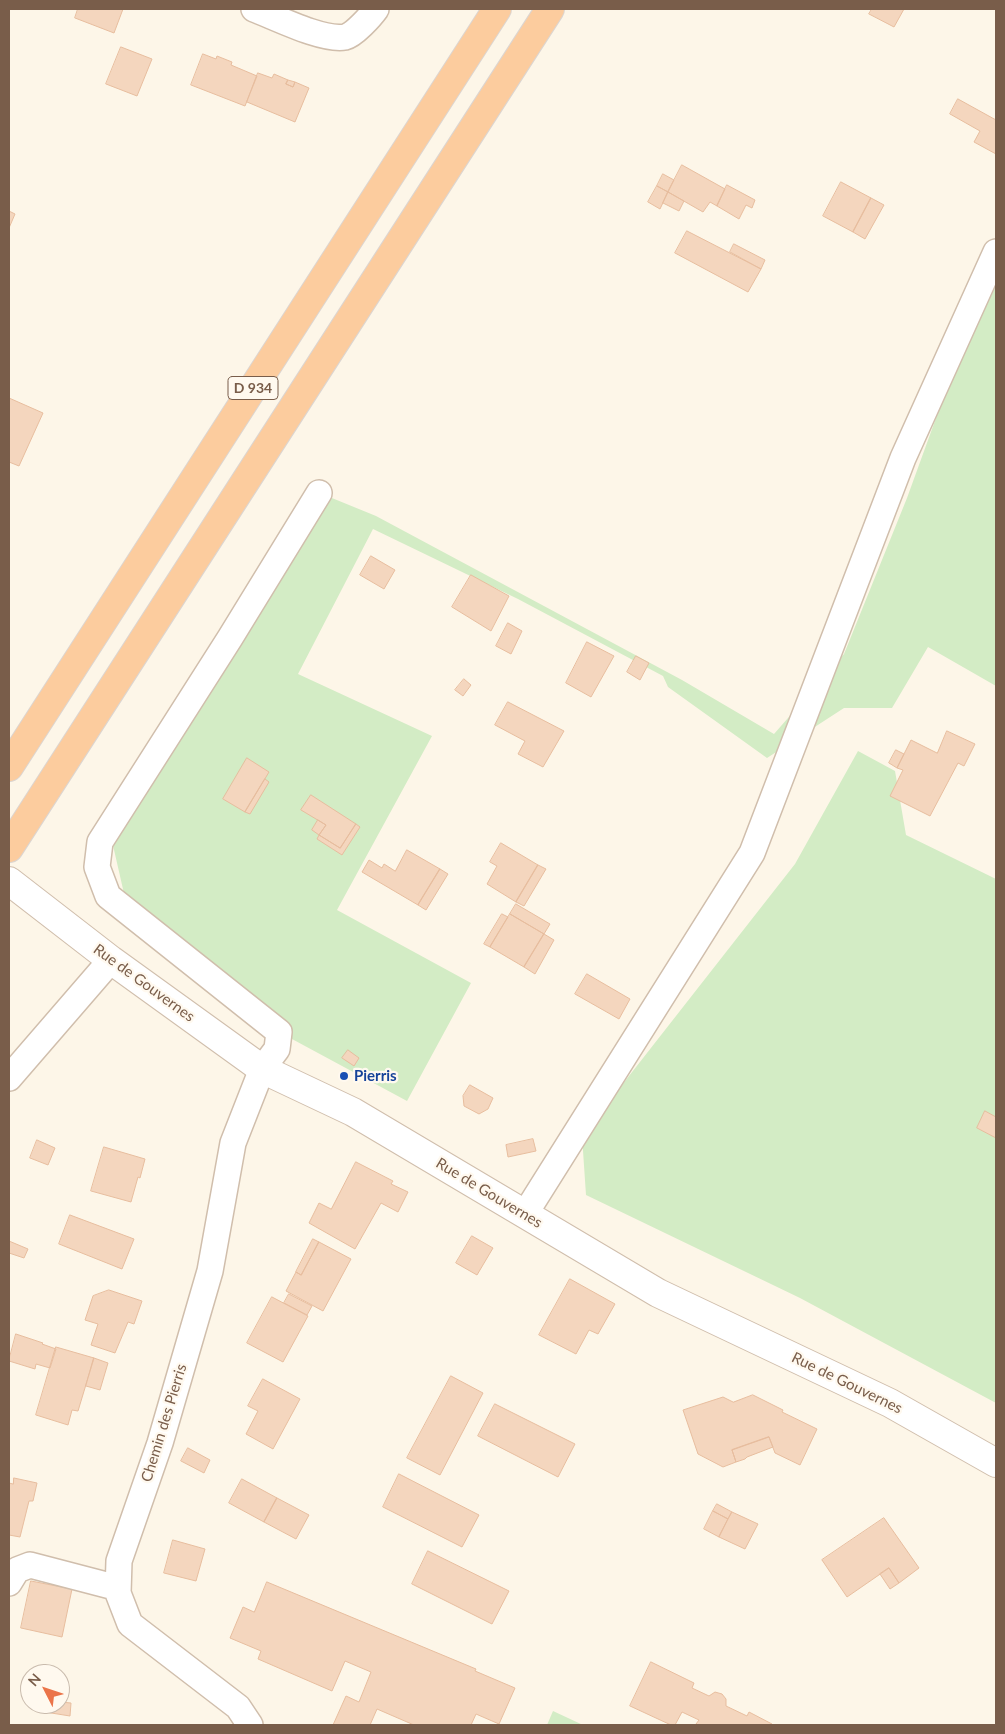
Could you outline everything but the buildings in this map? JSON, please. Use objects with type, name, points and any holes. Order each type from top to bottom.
[{"type":"highway","name":"D 934","points":[[9,767],[497,9]]},
{"type":"highway","name":"D 934","points":[[9,848],[550,9]]},
{"type":"street","points":[[254,9],[328,37],[347,36],[371,16],[376,9]]},
{"type":"street","points":[[525,1214],[752,853],[903,458],[996,252]]},
{"type":"street","name":"Chemin des Pierris","points":[[250,1725],[238,1707],[130,1624],[118,1593],[119,1561],[160,1443],[210,1271],[233,1143],[262,1069],[277,1048],[278,1032],[108,896],[97,867],[100,842],[230,638],[319,493]]},
{"type":"street","name":"Rue de Gouvernes","points":[[9,881],[111,960],[262,1069],[353,1112],[658,1294],[890,1403],[996,1463]]},
{"type":"street","points":[[9,1078],[111,960]]},
{"type":"street","points":[[9,1583],[17,1570],[30,1565],[118,1588]]},
{"type":"green space","points":[[996,286],[996,686],[928,647],[892,708],[844,708],[767,758],[668,687],[663,676],[518,599],[373,529],[298,674],[432,736],[337,910],[471,983],[407,1101],[279,1032],[128,911],[112,841],[327,496],[376,516],[682,680],[774,734],[844,654],[907,498],[952,374]]},
{"type":"green space","points":[[858,751],[895,771],[906,835],[996,879],[996,1403],[800,1298],[586,1195],[582,1136],[795,864]]},
{"type":"green space","points":[[553,1711],[583,1725],[547,1725]]},
{"type":"place","name":"Pierris","points":[[344,1076]]}]
